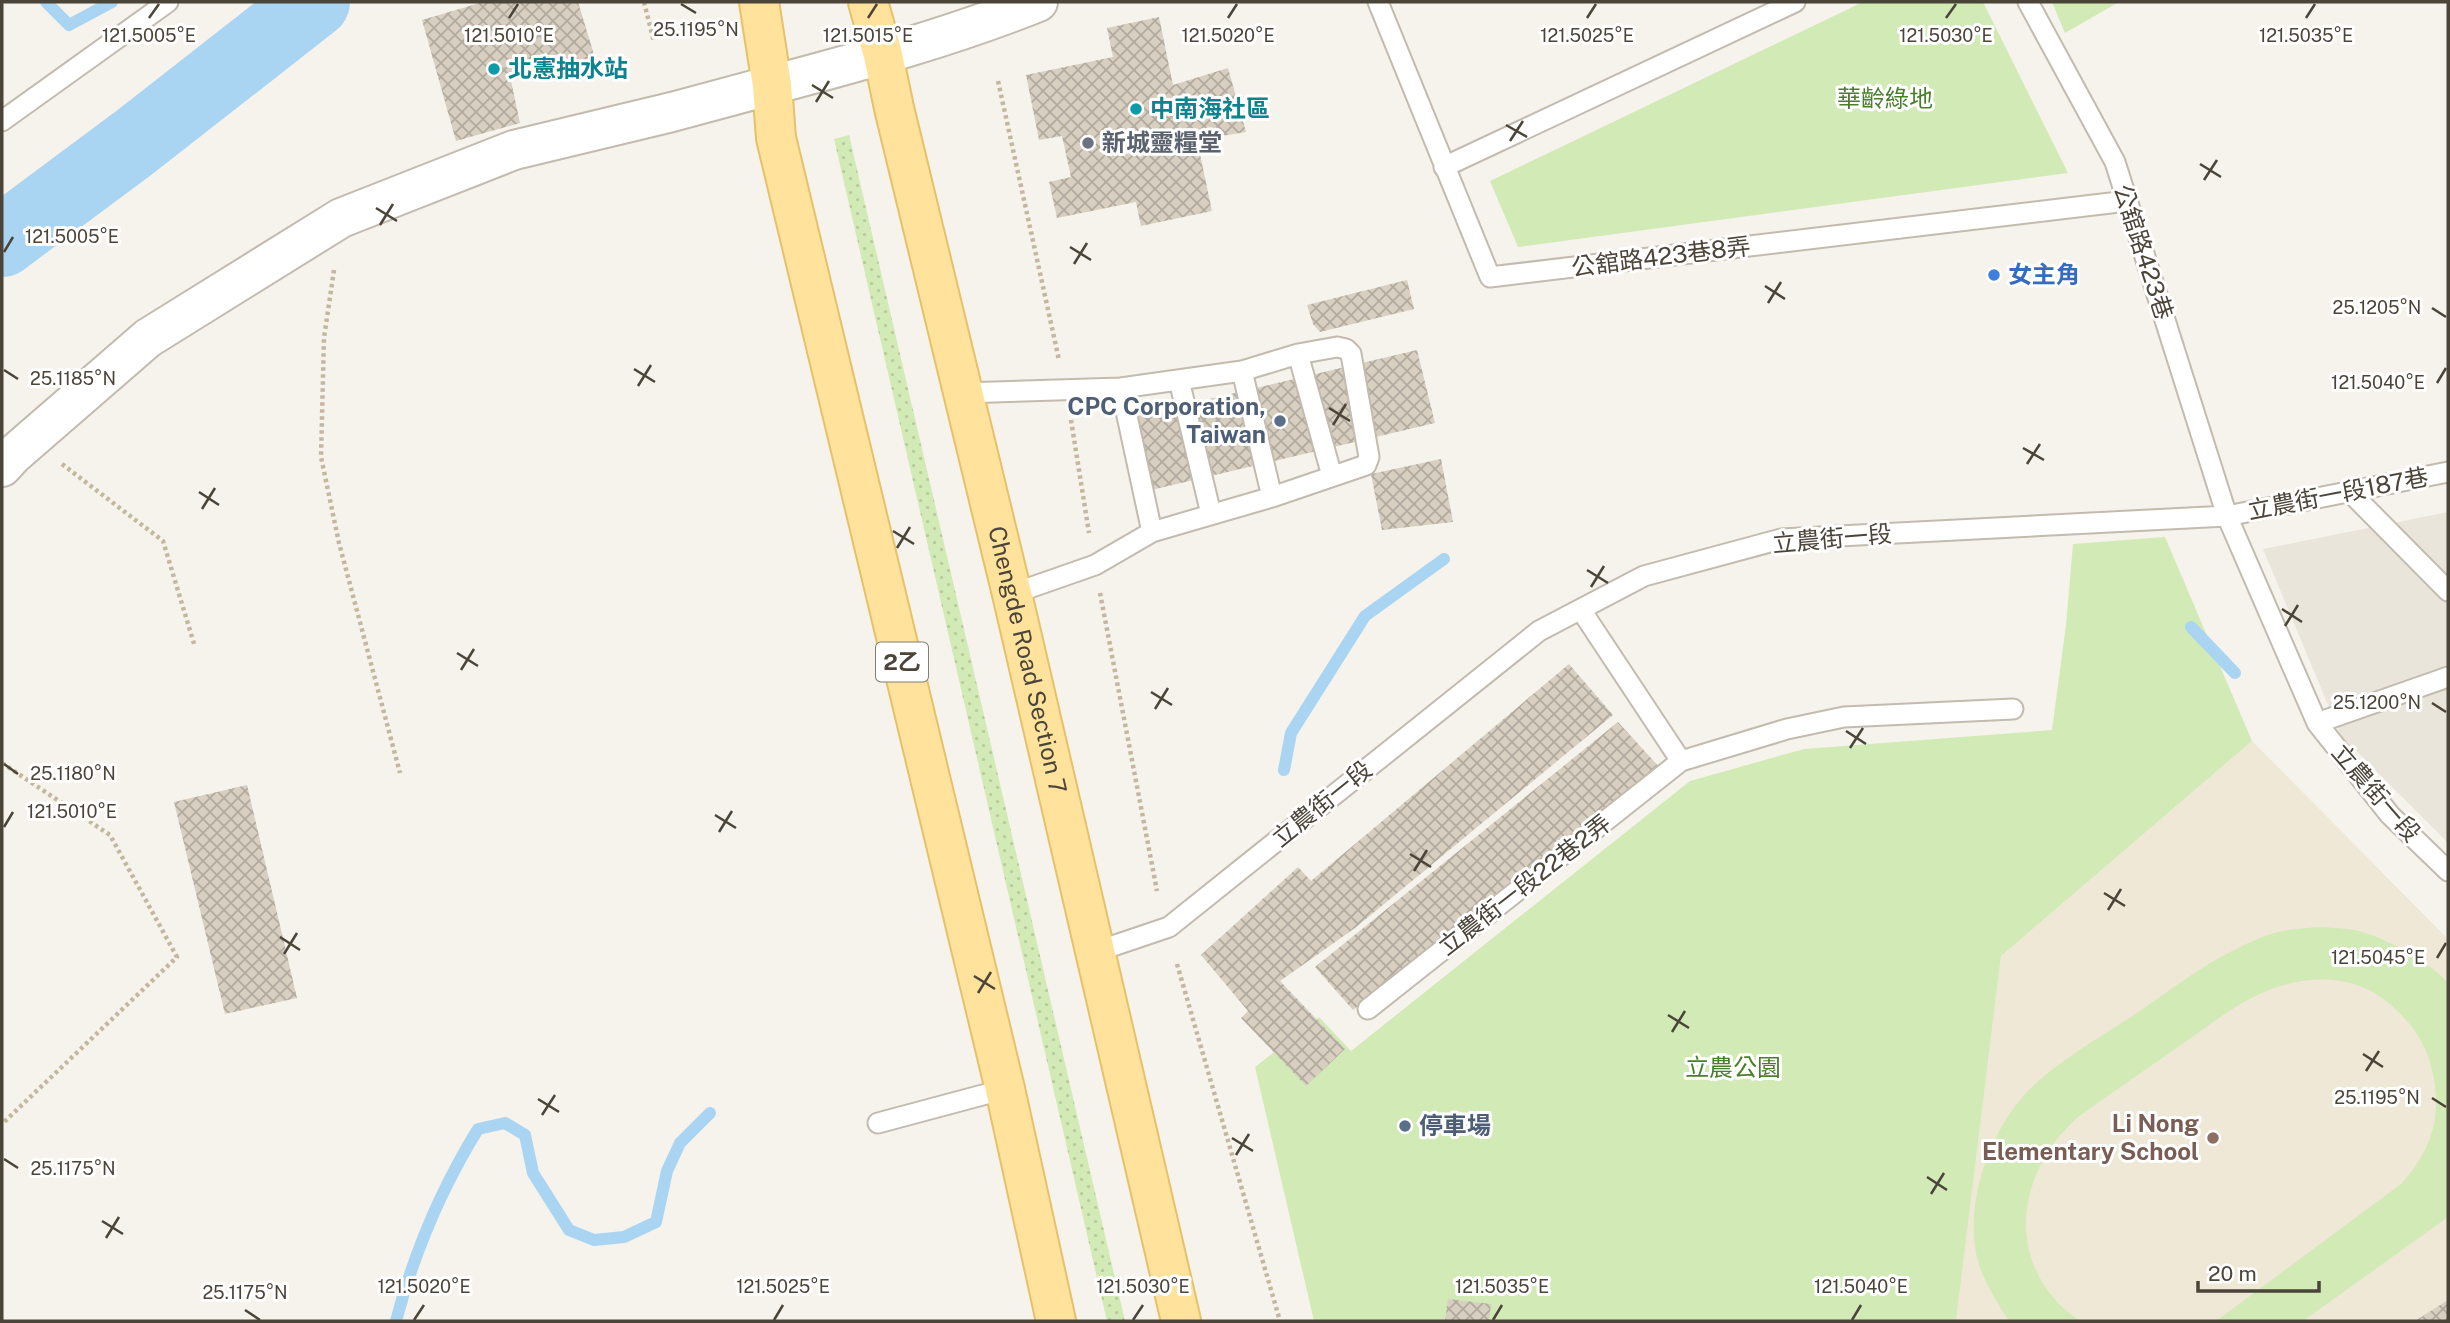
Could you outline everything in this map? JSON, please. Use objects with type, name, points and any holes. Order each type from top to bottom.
[{"type":"main road","name":"2乙","points":[[760,2],[772,85],[776,138],[1005,1089],[1056,1321]]},
{"type":"main road","name":"Chengde Road Section 7","points":[[868,2],[1013,594],[1181,1321]]},
{"type":"street","points":[[2,467],[148,338],[341,218],[514,150],[672,112],[883,55],[976,27],[1038,2]]},
{"type":"lane","points":[[2,121],[168,2]]},
{"type":"lane","name":"公舘路423巷8弄","points":[[1378,2],[1490,277],[2127,201]]},
{"type":"lane","points":[[1444,167],[1795,2]]},
{"type":"lane","name":"公舘路423巷","points":[[2028,2],[2115,162],[2227,516]]},
{"type":"lane","points":[[962,393],[1121,388],[1242,372],[1298,354],[1337,347],[1346,349],[1351,354],[1369,457],[1366,465],[1272,497],[1152,532],[1095,565],[1013,594]]},
{"type":"lane","points":[[1298,354],[1332,477]]},
{"type":"lane","points":[[1242,372],[1272,497]]},
{"type":"lane","points":[[1179,380],[1211,514]]},
{"type":"lane","points":[[1121,388],[1152,532]]},
{"type":"lane","name":"立農街一段187巷","points":[[2227,516],[2448,472]]},
{"type":"lane","points":[[2350,492],[2448,591]]},
{"type":"lane","name":"立農街一段","points":[[1095,953],[1169,927],[1539,631],[1644,576],[1781,539],[2227,516],[2317,723],[2389,815],[2448,871]]},
{"type":"lane","points":[[1581,610],[1681,761],[1787,729],[1844,717],[2013,709]]},
{"type":"lane","points":[[2317,723],[2448,677]]},
{"type":"lane","name":"立農街一段22巷2弄","points":[[1368,1009],[1681,761]]},
{"type":"lane","points":[[878,1123],[1005,1089]]},
{"type":"path","points":[[644,2],[654,42]]},
{"type":"path","points":[[998,82],[1066,390],[1095,565],[1157,891]]},
{"type":"path","points":[[341,218],[324,338],[321,457],[339,543],[400,773]]},
{"type":"path","points":[[30,440],[163,541],[195,647]]},
{"type":"path","points":[[2,763],[110,835],[177,957],[2,1124]]},
{"type":"path","points":[[1177,964],[1280,1321]]},
{"type":"shaded area","points":[[2448,512],[2448,843],[2341,736],[2263,549]]},
{"type":"shaded area","name":"Li Nong Elementary School","points":[[2252,741],[2448,939],[2448,1321],[1956,1321],[2001,956]]},
{"type":"green space","name":"華齡綠地","points":[[1863,2],[1983,2],[2068,173],[1518,247],[1490,181]]},
{"type":"green space","points":[[2052,2],[2119,2],[2065,33]]},
{"type":"green space","points":[[849,135],[1125,1321],[1107,1321],[834,139]]},
{"type":"green space","name":"立農公園","points":[[2165,537],[2252,741],[2001,956],[1956,1321],[1314,1321],[1255,1067],[1319,1017],[1351,1051],[1690,781],[1804,749],[2052,730],[2066,625],[2073,544]]},
{"type":"green space","points":[[2321,927],[2354,930],[2382,939],[2419,959],[2448,983],[2448,1217],[2303,1321],[2216,1321],[2401,1184],[2421,1156],[2433,1128],[2436,1096],[2430,1062],[2424,1046],[2405,1018],[2376,994],[2358,986],[2339,981],[2300,981],[2262,993],[2219,1018],[2078,1117],[2057,1140],[2040,1165],[2030,1192],[2026,1221],[2029,1248],[2038,1275],[2055,1300],[2080,1321],[2009,1321],[1979,1265],[1974,1242],[1974,1217],[1977,1192],[1993,1143],[2019,1101],[2035,1084],[2073,1055],[2218,959],[2274,933]]},
{"type":"building","name":"北憲抽水站","points":[[483,2],[578,2],[595,58],[511,81],[520,123],[456,141],[422,20]]},
{"type":"building","name":"中南海社區","points":[[1159,17],[1173,85],[1228,68],[1246,132],[1197,140],[1212,211],[1141,226],[1136,202],[1057,218],[1049,182],[1071,177],[1062,136],[1039,140],[1026,75],[1113,57],[1107,28]]},
{"type":"building","points":[[1407,280],[1414,309],[1320,332],[1313,324],[1307,305]]},
{"type":"building","name":"CPC Corporation, Taiwan","points":[[1417,350],[1435,423],[1143,492],[1125,419]]},
{"type":"building","points":[[1441,459],[1453,522],[1382,530],[1371,474]]},
{"type":"building","points":[[1569,664],[1613,715],[1355,928],[1280,981],[1345,1049],[1306,1086],[1241,1018],[1248,1011],[1201,955],[1298,867],[1311,881]]},
{"type":"building","points":[[1618,722],[1661,769],[1353,1010],[1315,967]]},
{"type":"building","points":[[247,785],[297,998],[225,1014],[174,802]]},
{"type":"building","points":[[1448,1299],[1491,1304],[1489,1321],[1445,1321]]},
{"type":"building","points":[[2448,1300],[2448,1321],[2415,1321]]},
{"type":"waterway","points":[[46,2],[69,25],[112,2]]},
{"type":"waterway","points":[[2,241],[135,142],[314,2]]},
{"type":"waterway","points":[[1284,770],[1291,733],[1365,616],[1444,559]]},
{"type":"waterway","points":[[2191,627],[2235,673]]},
{"type":"waterway","points":[[396,1321],[430,1222],[478,1129],[505,1123],[525,1135],[533,1173],[569,1230],[594,1240],[624,1237],[656,1222],[667,1171],[680,1143],[710,1113]]},
{"type":"place","name":"北憲抽水站","points":[[494,69]]},
{"type":"place","name":"中南海社區","points":[[1136,109]]},
{"type":"place","name":"新城靈糧堂","points":[[1088,143]]},
{"type":"place","name":"女主角","points":[[1994,275]]},
{"type":"place","name":"CPC Corporation, Taiwan","points":[[1280,421]]},
{"type":"place","name":"停車場","points":[[1405,1126]]},
{"type":"place","name":"Li Nong Elementary School","points":[[2213,1138]]}]
